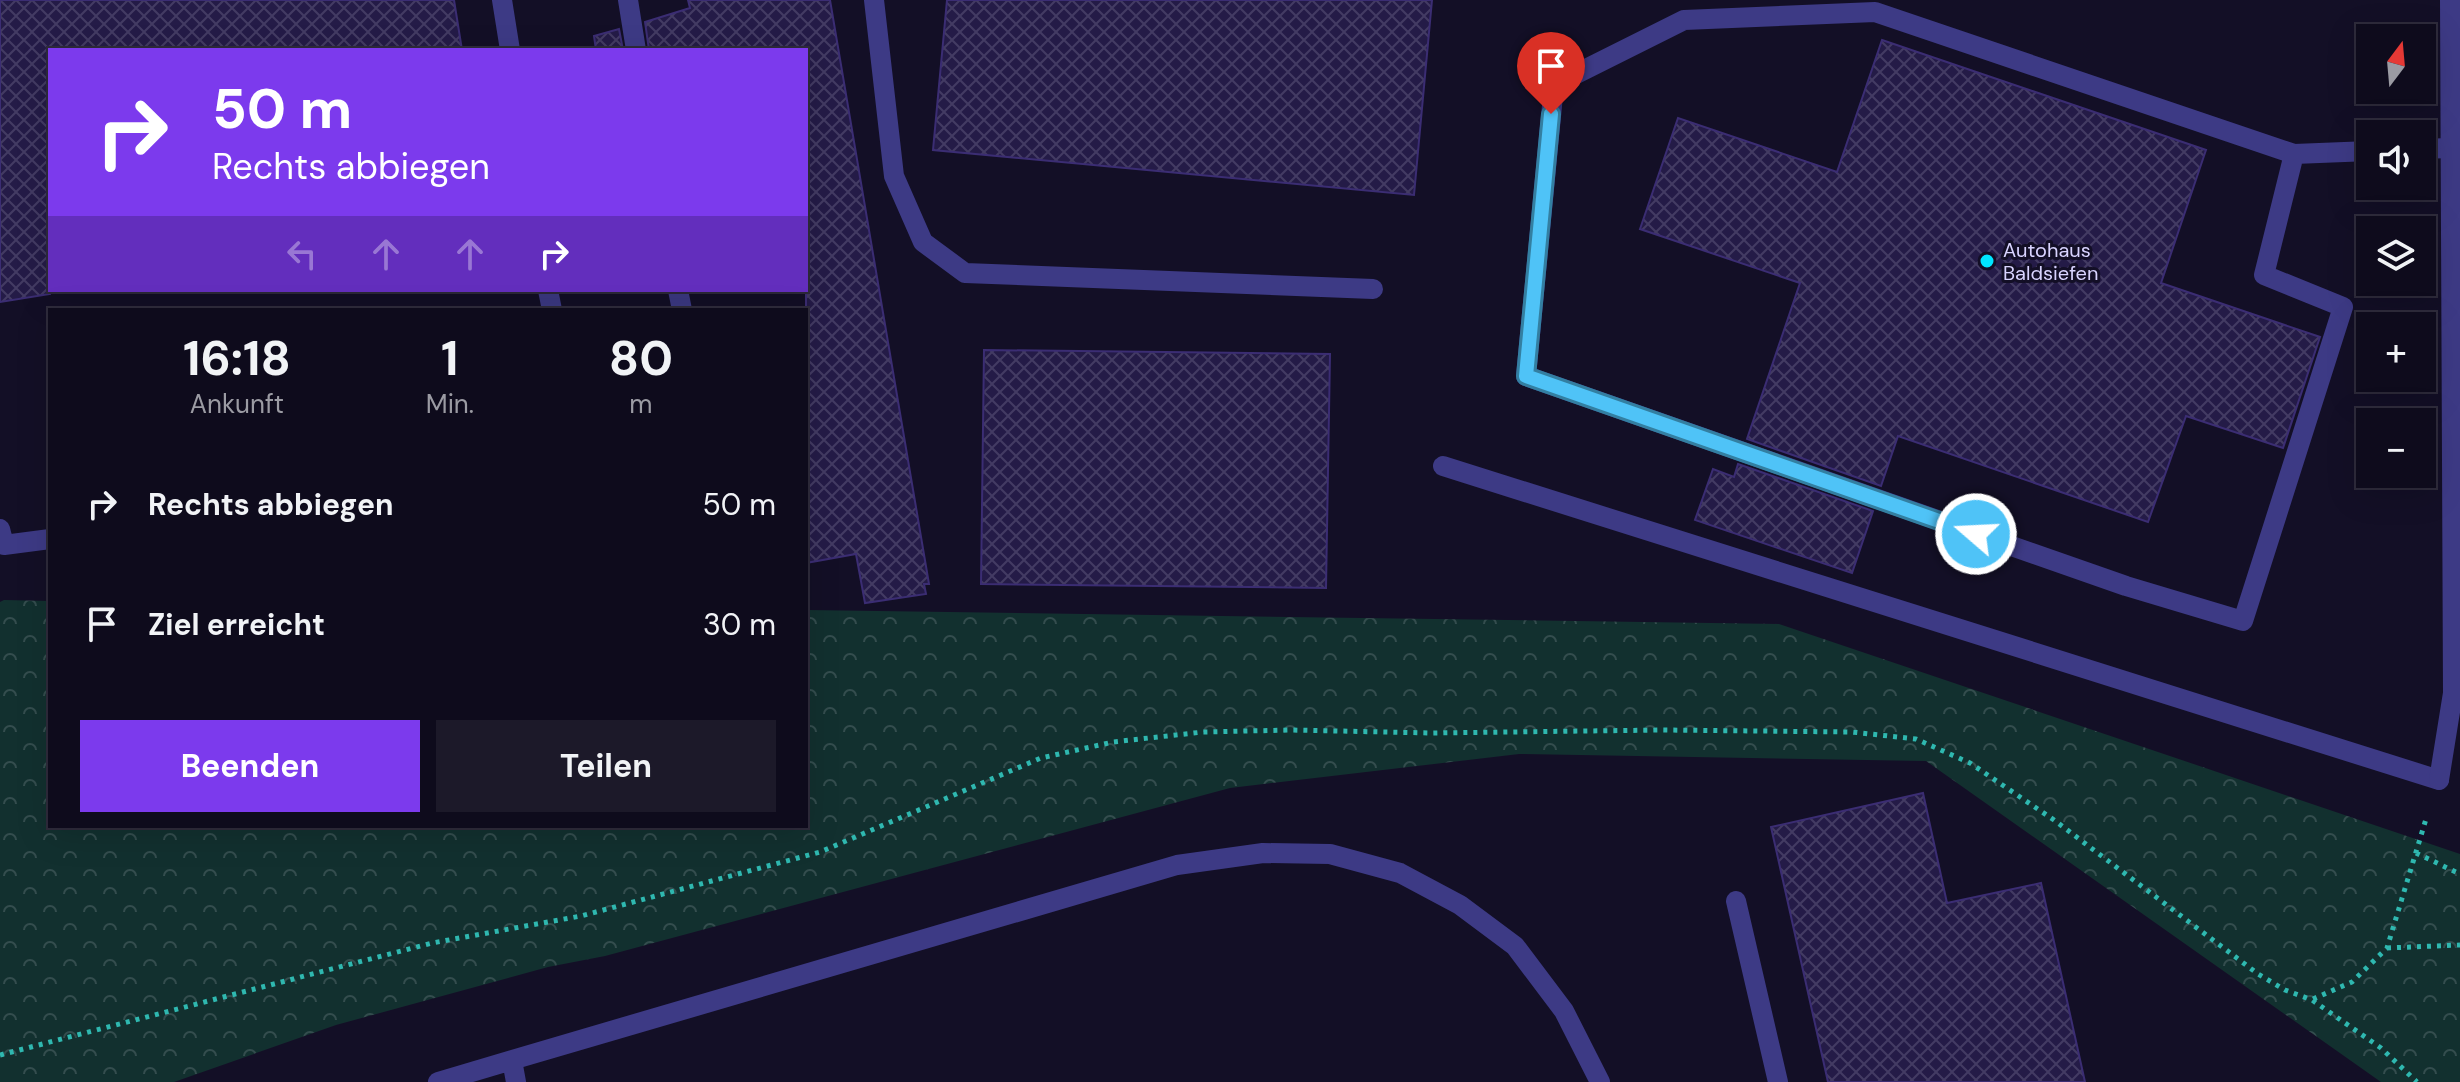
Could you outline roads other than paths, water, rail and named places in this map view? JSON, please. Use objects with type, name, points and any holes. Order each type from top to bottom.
[{"type":"street","points":[[502,0],[510,48]]},
{"type":"street","points":[[628,0],[636,48]]},
{"type":"street","points":[[874,0],[894,176],[923,242],[965,273],[1373,289]]},
{"type":"street","points":[[1443,466],[2439,780],[2453,693],[2455,150],[2450,0]]},
{"type":"street","points":[[2294,154],[2264,275],[2343,307],[2243,621],[2126,586],[1526,376],[1554,85],[1684,20],[1875,12],[2294,154],[2356,152]]},
{"type":"street","points":[[0,529],[4,545],[48,539]]},
{"type":"street","points":[[438,1082],[1177,865],[1263,853],[1330,854],[1400,873],[1460,905],[1515,946],[1564,1011],[1600,1082]]},
{"type":"street","points":[[1736,901],[1778,1082]]},
{"type":"street","points":[[512,1060],[516,1082]]},
{"type":"place","name":"Autohaus Baldsiefen","points":[[1987,261]]}]
